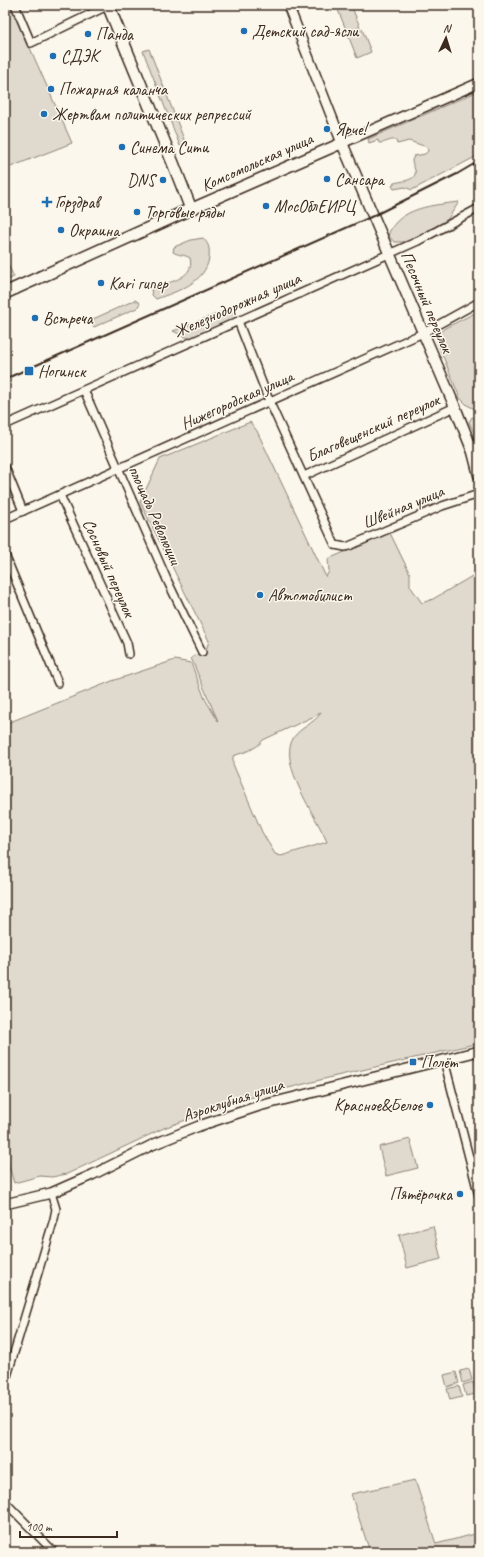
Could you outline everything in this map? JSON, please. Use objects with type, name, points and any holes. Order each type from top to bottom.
[{"type":"main road","points":[[108,5],[173,163],[190,210]]},
{"type":"main road","name":"Комсомольская улица","points":[[5,293],[342,143]]},
{"type":"main road","name":"Песочный переулок","points":[[342,143],[455,407],[473,452],[479,475]]},
{"type":"street","points":[[15,5],[31,43],[108,5]]},
{"type":"street","points":[[288,5],[342,143]]},
{"type":"street","name":"Комсомольская улица","points":[[342,143],[479,83]]},
{"type":"street","name":"Железнодорожная улица","points":[[5,425],[418,241],[479,208]]},
{"type":"street","name":"Нижегородская улица","points":[[5,519],[270,403],[423,333],[479,302]]},
{"type":"street","points":[[238,321],[270,403],[304,476]]},
{"type":"street","name":"площадь Революции","points":[[84,390],[168,582],[202,652]]},
{"type":"street","name":"Благовещенский переулок","points":[[304,476],[455,407]]},
{"type":"street","points":[[5,467],[23,511]]},
{"type":"street","name":"Швейная улица","points":[[304,476],[332,541],[339,547],[350,546],[442,506],[479,494]]},
{"type":"street","name":"Сосновый переулок","points":[[60,495],[127,643],[129,654]]},
{"type":"street","points":[[5,555],[58,683]]},
{"type":"street","name":"Аэроклубная улица","points":[[5,1204],[51,1193],[92,1175],[152,1145],[199,1126],[259,1106],[479,1051]]},
{"type":"street","points":[[444,1060],[479,1196]]},
{"type":"street","points":[[5,1383],[54,1219],[56,1210],[51,1193]]},
{"type":"street","points":[[5,1502],[54,1552]]},
{"type":"shaded area","points":[[5,5],[11,5],[72,143],[8,168],[5,160]]},
{"type":"shaded area","points":[[336,5],[351,5],[360,27],[347,32]]},
{"type":"shaded area","points":[[362,29],[371,52],[357,58],[348,35]]},
{"type":"shaded area","points":[[149,49],[185,142],[180,146],[143,51]]},
{"type":"shaded area","points":[[474,93],[479,93],[479,155],[412,190],[405,187],[394,189],[392,186],[394,183],[408,180],[414,176],[415,170],[412,160],[414,156],[425,154],[428,151],[427,147],[409,141],[397,144],[396,140],[379,143],[378,140],[369,143],[368,139]]},
{"type":"shaded area","points":[[459,202],[447,220],[426,234],[410,242],[394,242],[388,235],[400,218],[409,213],[428,206]]},
{"type":"shaded area","points":[[203,238],[208,245],[209,258],[202,274],[189,285],[156,299],[152,295],[151,290],[184,276],[191,265],[190,258],[173,252],[174,247],[191,240]]},
{"type":"shaded area","points":[[5,258],[14,277],[5,281]]},
{"type":"shaded area","points":[[135,300],[140,303],[137,308],[94,327],[91,324],[91,320]]},
{"type":"shaded area","points":[[235,307],[236,320],[190,339],[173,331]]},
{"type":"shaded area","points":[[479,311],[479,411],[467,405],[460,398],[438,344],[438,334],[445,328]]},
{"type":"shaded area","points":[[472,417],[479,420],[479,443],[469,422]]},
{"type":"shaded area","points":[[250,422],[257,431],[326,577],[329,571],[328,559],[390,533],[410,574],[410,586],[422,603],[433,599],[479,572],[479,1043],[241,1100],[164,1128],[67,1174],[52,1177],[40,1176],[14,1183],[5,1153],[5,724],[112,681],[175,660],[191,663],[205,699],[218,721],[191,658],[206,650],[209,641],[140,502],[160,459]],"holes":[[[321,713],[294,737],[290,748],[290,760],[300,790],[327,842],[281,856],[275,854],[262,832],[233,764],[233,756],[245,752],[257,746],[263,740]]]},
{"type":"shaded area","points":[[410,1139],[418,1168],[386,1176],[379,1147]]},
{"type":"shaded area","points":[[433,1226],[441,1259],[407,1268],[399,1235]]},
{"type":"shaded area","points":[[469,1369],[472,1380],[463,1383],[460,1371]]},
{"type":"shaded area","points":[[456,1372],[459,1383],[447,1387],[444,1375]]},
{"type":"shaded area","points":[[473,1382],[476,1394],[466,1396],[463,1385]]},
{"type":"shaded area","points":[[459,1386],[462,1397],[450,1400],[447,1389]]},
{"type":"shaded area","points":[[415,1480],[436,1544],[479,1533],[479,1552],[370,1552],[351,1494]]},
{"type":"railway","points":[[5,379],[373,216],[457,174],[479,161]]},
{"type":"place","name":"Детский сад-ясли","points":[[244,31]]},
{"type":"place","name":"Панда","points":[[88,34]]},
{"type":"place","name":"СДЭК","points":[[53,56]]},
{"type":"place","name":"Пожарная каланча","points":[[51,89]]},
{"type":"place","name":"Жертвам политических репрессий","points":[[44,114]]},
{"type":"place","name":"Ярче!","points":[[327,129]]},
{"type":"place","name":"Синема Сити","points":[[122,147]]},
{"type":"place","name":"Сансара","points":[[327,179]]},
{"type":"place","name":"DNS","points":[[163,180]]},
{"type":"place","name":"Горздрав","points":[[47,202]]},
{"type":"place","name":"МосОблЕИРЦ","points":[[266,206]]},
{"type":"place","name":"Торговые ряды","points":[[137,212]]},
{"type":"place","name":"Окраина","points":[[61,230]]},
{"type":"place","name":"Kari гипер","points":[[101,283]]},
{"type":"place","name":"Встреча","points":[[35,318]]},
{"type":"place","name":"Ногинск","points":[[29,371]]},
{"type":"place","name":"Автомобилист","points":[[260,595]]},
{"type":"place","name":"Полёт","points":[[413,1062]]},
{"type":"place","name":"Красное&Белое","points":[[430,1105]]},
{"type":"place","name":"Пятёрочка","points":[[460,1194]]}]
